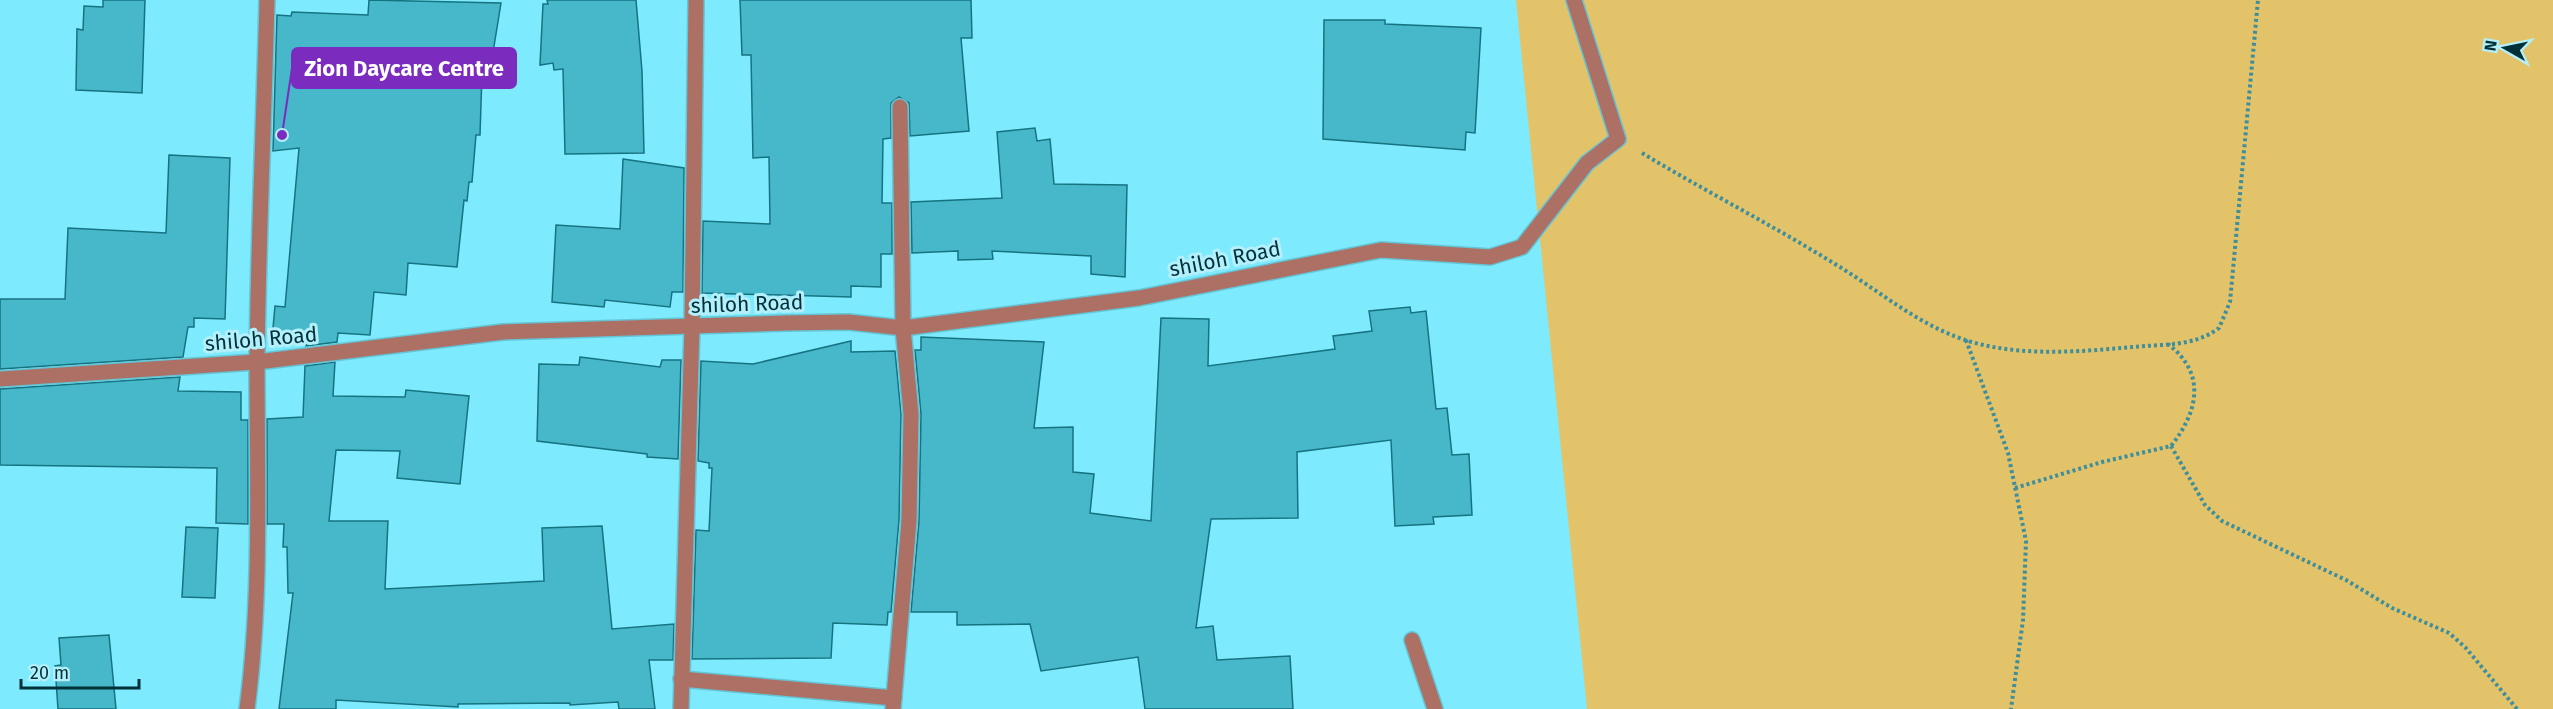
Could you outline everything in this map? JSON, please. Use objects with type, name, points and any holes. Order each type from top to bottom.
[{"type":"street","points":[[247,709],[255,653],[259,566],[257,362],[267,0]]},
{"type":"street","points":[[681,709],[692,326],[696,0]]},
{"type":"street","points":[[1574,0],[1618,139]]},
{"type":"street","points":[[681,679],[893,704],[909,521],[911,414],[903,328],[900,107]]},
{"type":"street","name":"shiloh Road","points":[[0,379],[257,362],[503,332],[848,322],[903,328],[1139,298],[1381,250],[1490,257],[1522,247],[1587,162],[1618,139]]},
{"type":"street","points":[[1412,640],[1435,709]]},
{"type":"path","points":[[1618,139],[1693,184],[1777,229],[1923,321],[1966,340],[2028,351],[2084,351],[2184,343],[2212,333],[2222,325],[2230,302],[2258,0]]},
{"type":"path","points":[[1966,340],[2008,453],[2025,533],[2026,577],[2011,709]]},
{"type":"path","points":[[2014,488],[2102,462],[2171,446],[2187,419],[2193,401],[2194,387],[2189,364],[2168,344]]},
{"type":"path","points":[[2171,446],[2205,505],[2222,521],[2346,580],[2392,608],[2450,633],[2465,647],[2517,709]]},
{"type":"shaded area","points":[[1516,0],[2553,0],[2553,709],[1587,709]]},
{"type":"building","points":[[103,0],[145,0],[142,93],[76,90],[77,29],[83,30],[84,6],[103,7]]},
{"type":"building","points":[[369,0],[501,3],[490,71],[482,73],[480,135],[476,135],[472,182],[469,182],[467,201],[464,200],[457,267],[408,263],[406,295],[374,292],[370,335],[338,333],[337,342],[306,346],[306,342],[272,339],[275,306],[285,307],[299,148],[273,151],[277,15],[291,16],[292,12],[368,15]]},
{"type":"building","points":[[547,0],[636,0],[642,71],[644,153],[565,154],[563,69],[554,70],[553,63],[540,65],[543,4],[548,4]]},
{"type":"building","points":[[740,0],[971,0],[972,38],[961,38],[969,131],[910,136],[909,103],[899,97],[891,103],[891,138],[883,139],[882,203],[892,203],[892,254],[881,254],[881,287],[851,286],[851,297],[702,293],[703,221],[770,224],[769,157],[753,158],[751,55],[742,55]]},
{"type":"building","points":[[1324,20],[1385,20],[1385,24],[1481,28],[1475,133],[1466,132],[1465,150],[1323,139]]},
{"type":"building","points":[[1035,128],[1037,141],[1050,139],[1054,184],[1127,185],[1125,277],[1091,274],[1091,256],[992,251],[993,259],[958,260],[958,251],[912,253],[911,202],[1002,198],[997,132]]},
{"type":"building","points":[[169,155],[230,158],[225,319],[194,318],[194,327],[188,327],[183,357],[0,369],[0,299],[65,299],[68,228],[166,233]]},
{"type":"building","points":[[623,159],[684,168],[683,292],[672,292],[670,307],[605,300],[604,307],[552,302],[556,225],[620,229]]},
{"type":"building","points":[[1410,307],[1411,313],[1426,311],[1436,409],[1447,408],[1452,455],[1469,454],[1472,515],[1433,517],[1434,524],[1395,526],[1391,440],[1297,452],[1298,518],[1211,519],[1196,628],[1213,626],[1217,660],[1290,656],[1293,709],[1145,709],[1138,657],[1041,671],[1030,624],[957,625],[957,612],[911,612],[919,521],[921,414],[915,350],[921,350],[921,337],[1044,342],[1034,428],[1073,427],[1073,472],[1094,474],[1090,513],[1151,521],[1161,318],[1209,319],[1208,366],[1335,349],[1333,336],[1372,331],[1369,311]]},
{"type":"building","points":[[851,341],[851,352],[895,351],[901,414],[899,520],[891,612],[888,612],[887,625],[833,623],[831,658],[692,659],[696,530],[709,531],[712,468],[709,468],[709,463],[698,461],[701,361],[753,364]]},
{"type":"building","points":[[580,357],[660,367],[662,360],[681,360],[678,459],[647,457],[647,454],[537,441],[539,364],[579,365]]},
{"type":"building","points":[[335,362],[333,396],[405,397],[406,390],[469,396],[460,484],[397,478],[400,451],[336,450],[329,521],[388,521],[385,589],[544,581],[542,528],[602,526],[612,629],[674,624],[673,660],[649,660],[655,709],[619,709],[618,702],[570,705],[570,703],[458,704],[458,707],[336,700],[336,709],[279,709],[293,593],[288,593],[287,547],[283,547],[284,524],[267,524],[267,419],[303,417],[305,366]]},
{"type":"building","points":[[180,377],[178,391],[241,392],[241,420],[248,420],[248,524],[216,523],[217,468],[0,465],[0,389]]},
{"type":"building","points":[[186,527],[218,528],[215,598],[182,597]]},
{"type":"building","points":[[109,635],[116,709],[58,709],[55,666],[61,665],[59,638]]},
{"type":"place","name":"Zion Daycare Centre","points":[[282,135]]}]
